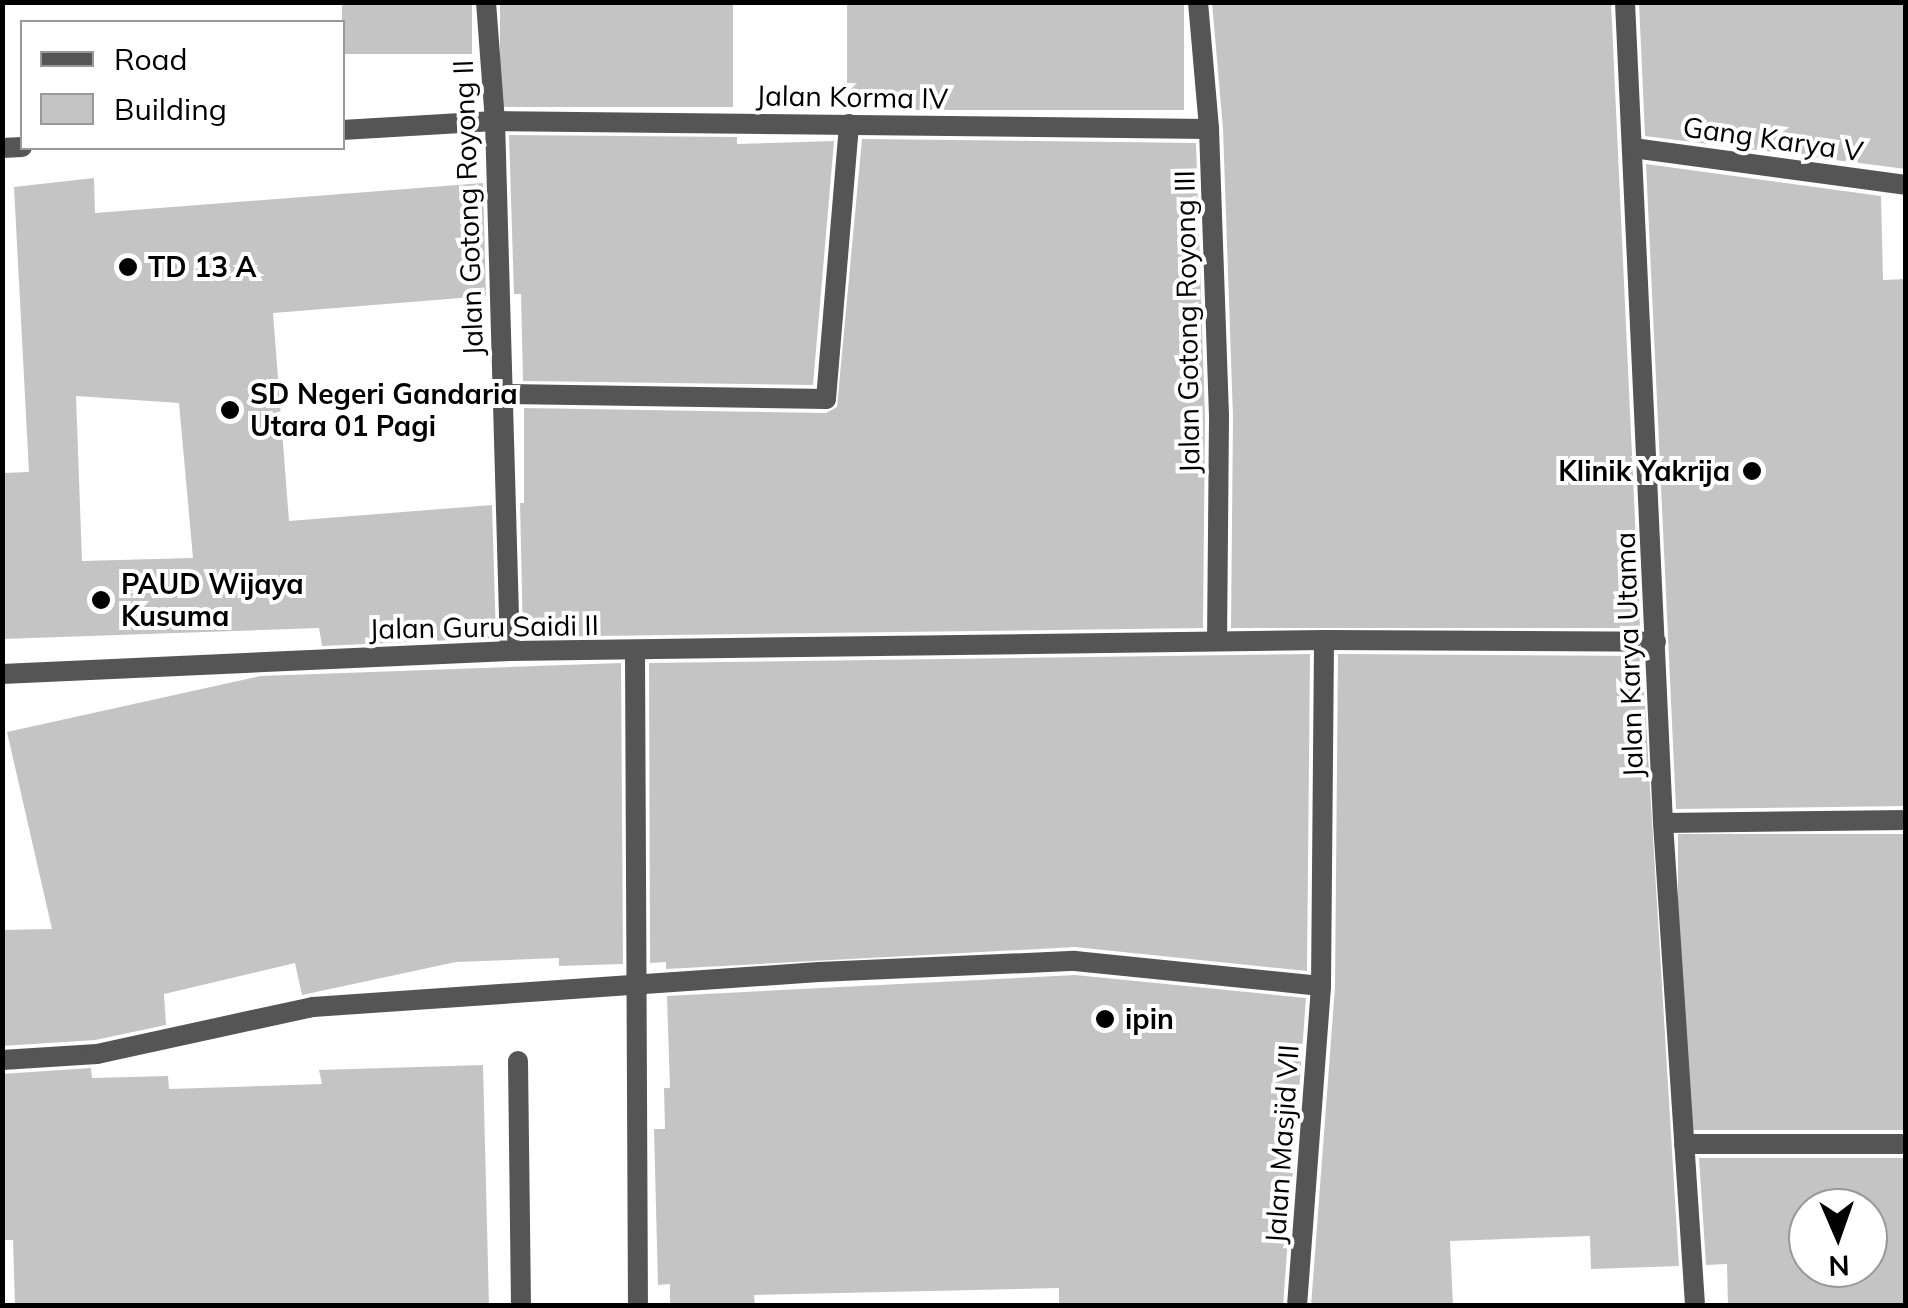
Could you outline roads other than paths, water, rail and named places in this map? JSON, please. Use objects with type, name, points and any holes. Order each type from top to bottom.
[{"type":"street","name":"Jalan Gotong Royong II","points":[[486,2],[495,122],[510,651]]},
{"type":"street","name":"Jalan Gotong Royong III","points":[[1198,2],[1209,128],[1219,417],[1217,641]]},
{"type":"street","name":"Jalan Karya Utama","points":[[1624,2],[1663,823],[1695,1306]]},
{"type":"street","name":"Jalan Korma IV","points":[[345,130],[495,122],[1209,128]]},
{"type":"street","points":[[502,394],[826,399],[849,124]]},
{"type":"street","name":"Gang Karya V","points":[[1633,148],[1906,185]]},
{"type":"street","name":"Jalan Masjid VII","points":[[1297,1306],[1321,986],[1324,640]]},
{"type":"street","points":[[635,652],[1217,641],[1656,642]]},
{"type":"street","name":"Jalan Guru Saidi II","points":[[2,674],[510,651],[635,652],[638,1306]]},
{"type":"street","points":[[1663,823],[1906,820]]},
{"type":"street","points":[[2,1060],[97,1054],[313,1006],[637,984],[1074,961],[1321,986]]},
{"type":"street","points":[[518,1061],[521,1306]]},
{"type":"street","points":[[1684,1144],[1906,1144]]},
{"type":"place","name":"TD 13 A","points":[[128,267]]},
{"type":"place","name":"SD Negeri Gandaria Utara 01 Pagi","points":[[230,410]]},
{"type":"place","name":"Klinik Yakrija","points":[[1752,471]]},
{"type":"place","name":"PAUD Wijaya Kusuma","points":[[101,600]]},
{"type":"place","name":"ipin","points":[[1105,1019]]}]
